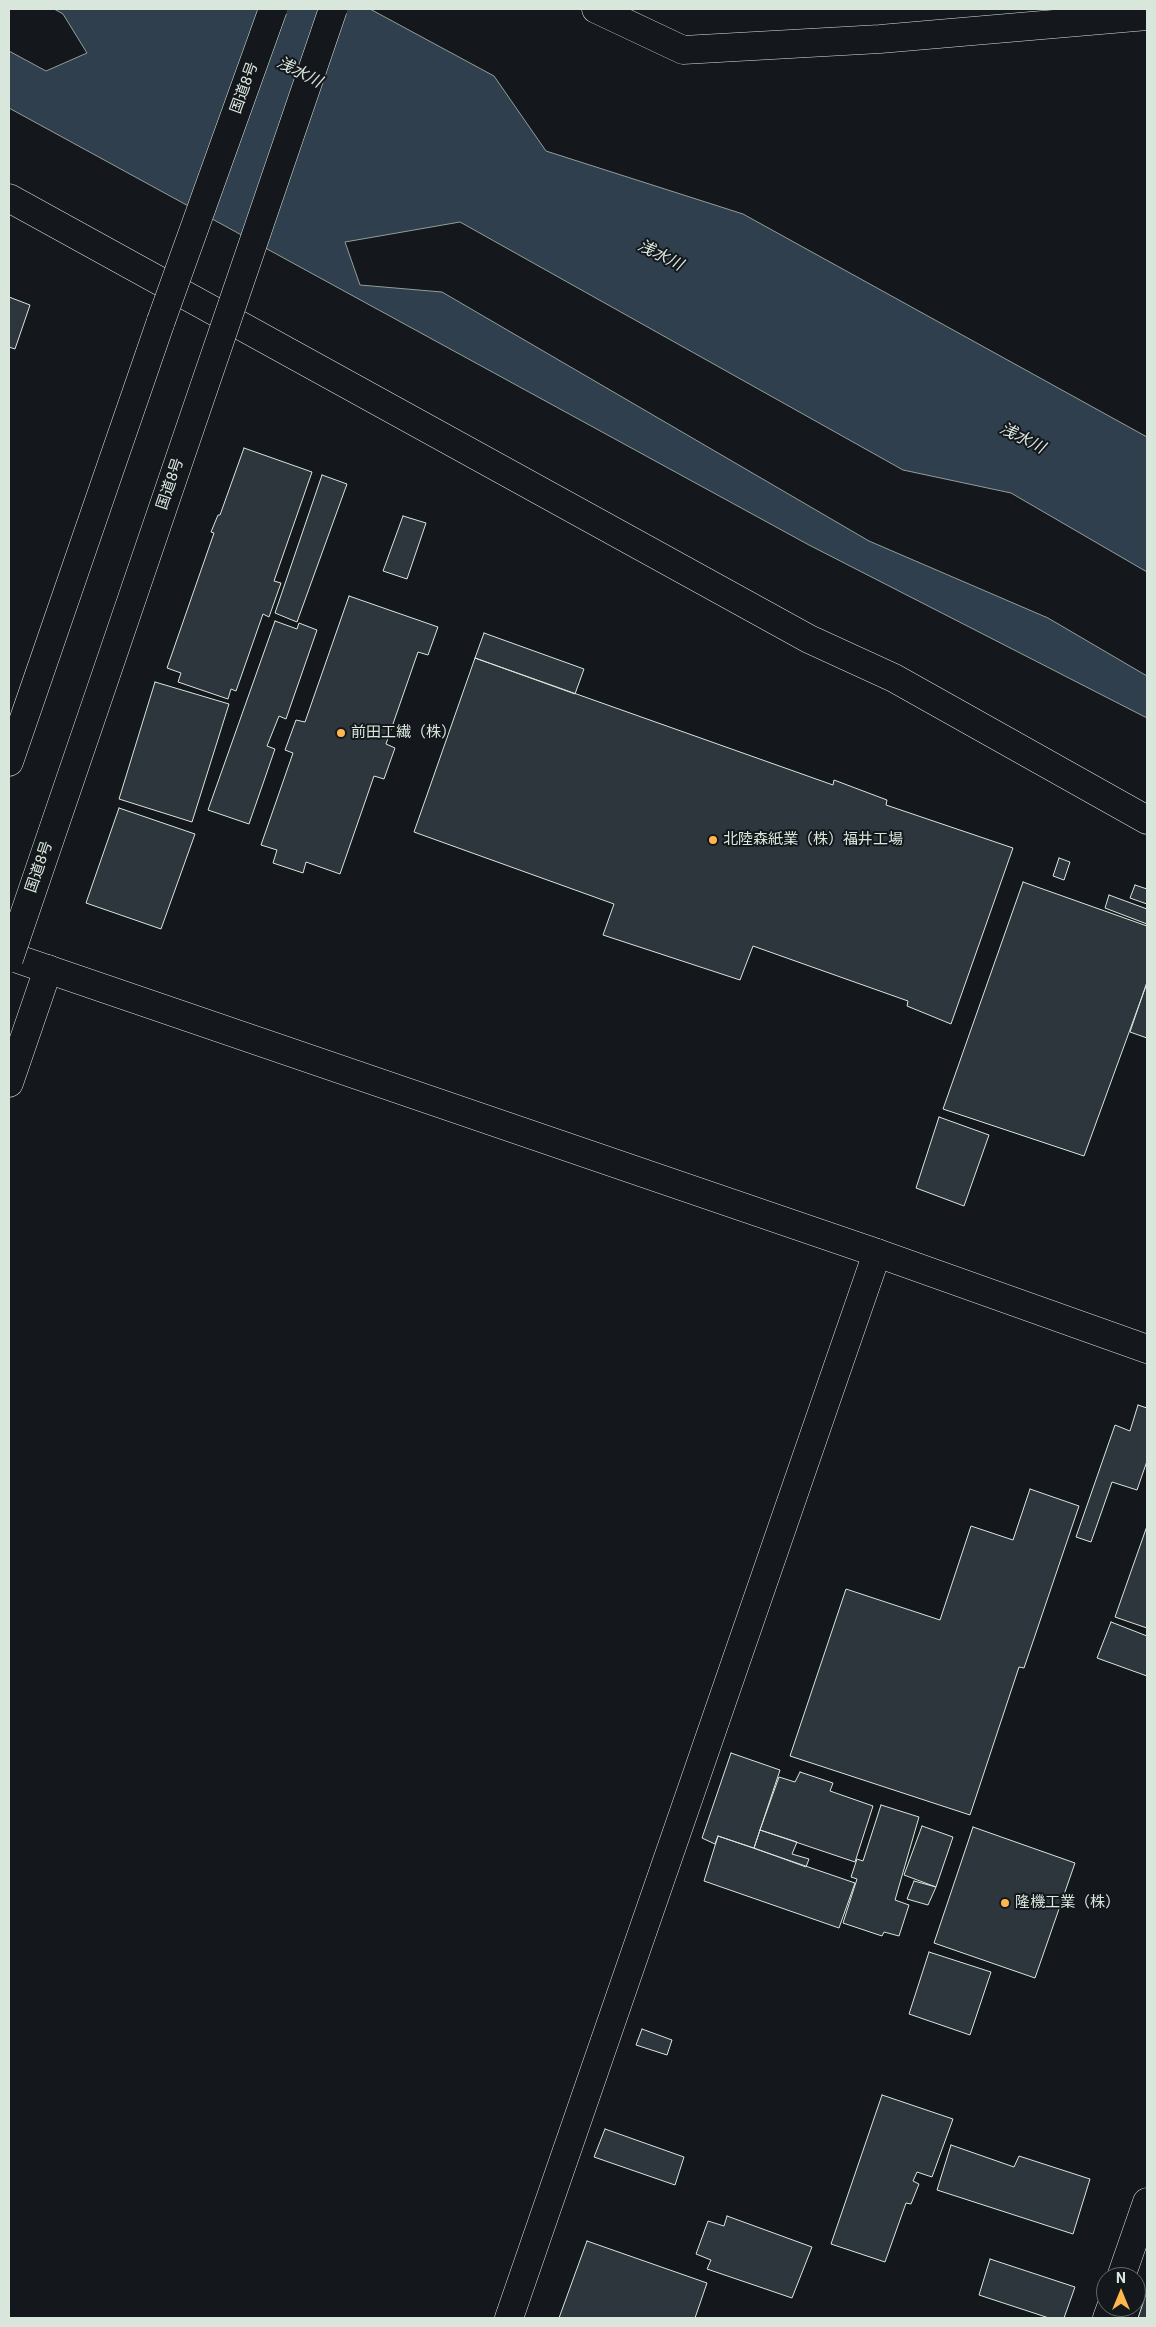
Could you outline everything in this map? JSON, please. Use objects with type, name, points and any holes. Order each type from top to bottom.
[{"type":"main road","name":"国道8号","points":[[9,762],[161,322],[273,9]]},
{"type":"main road","name":"国道8号","points":[[9,957],[332,9]]},
{"type":"main road","points":[[596,9],[683,50],[880,39],[1147,16]]},
{"type":"main road","points":[[9,198],[809,639],[894,678],[1147,820]]},
{"type":"main road","points":[[9,957],[877,1253],[1147,1348]]},
{"type":"main road","points":[[9,1083],[48,969]]},
{"type":"main road","points":[[509,2318],[877,1253]]},
{"type":"main road","points":[[1124,2267],[1147,2202]]},
{"type":"water","name":"浅水川","points":[[54,9],[370,9],[494,76],[546,151],[743,214],[1147,437],[1147,572],[1011,493],[903,470],[460,222],[345,242],[360,285],[442,292],[869,541],[1048,618],[1147,676],[1147,718],[809,545],[9,108],[9,51],[46,71],[87,53],[63,14]]},
{"type":"building","points":[[9,297],[30,305],[15,349],[9,347]]},
{"type":"building","points":[[244,448],[312,472],[274,581],[281,583],[269,617],[263,614],[236,691],[231,689],[228,699],[178,682],[181,673],[167,668],[214,533],[211,532],[218,515],[220,515]]},
{"type":"building","points":[[322,475],[347,484],[297,622],[275,613]]},
{"type":"building","points":[[403,516],[426,523],[407,579],[383,571]]},
{"type":"building","name":"前田工繊（株）","points":[[349,596],[438,627],[428,655],[418,652],[386,744],[395,748],[384,779],[374,776],[340,874],[306,862],[303,873],[273,863],[277,850],[261,845],[293,753],[285,750],[296,720],[305,722]]},
{"type":"building","points":[[275,621],[297,629],[299,623],[317,630],[286,719],[279,716],[267,746],[275,749],[249,824],[208,810]]},
{"type":"building","points":[[484,633],[584,669],[575,694],[475,658]]},
{"type":"building","name":"北陸森紙業（株）福井工場","points":[[475,658],[833,785],[834,780],[887,800],[886,805],[1013,848],[951,1024],[907,1006],[908,1001],[753,946],[740,980],[603,935],[614,904],[414,832]]},
{"type":"building","points":[[155,682],[229,704],[192,822],[119,799]]},
{"type":"building","points":[[119,808],[195,834],[161,929],[86,903]]},
{"type":"building","points":[[1059,858],[1070,862],[1064,880],[1053,876]]},
{"type":"building","points":[[1023,882],[1147,926],[1147,983],[1084,1156],[943,1109]]},
{"type":"building","points":[[1135,885],[1147,889],[1147,904],[1130,898]]},
{"type":"building","points":[[1109,895],[1147,909],[1147,924],[1105,908]]},
{"type":"building","points":[[1147,982],[1147,1038],[1130,1032]]},
{"type":"building","points":[[939,1117],[989,1135],[964,1206],[916,1188]]},
{"type":"building","points":[[1138,1405],[1147,1408],[1147,1461],[1137,1490],[1112,1482],[1091,1542],[1076,1537],[1115,1425],[1130,1431]]},
{"type":"building","points":[[1030,1489],[1079,1506],[1024,1668],[1019,1667],[970,1815],[790,1756],[846,1589],[940,1620],[971,1526],[1013,1540]]},
{"type":"building","points":[[1147,1526],[1147,1628],[1115,1617]]},
{"type":"building","points":[[1111,1622],[1147,1636],[1147,1676],[1097,1658]]},
{"type":"building","points":[[731,1753],[780,1770],[754,1848],[718,1836],[715,1844],[702,1838]]},
{"type":"building","points":[[800,1772],[833,1783],[830,1791],[873,1806],[855,1862],[760,1830],[779,1777],[795,1782]]},
{"type":"building","points":[[881,1805],[919,1817],[895,1900],[909,1905],[899,1936],[884,1932],[882,1936],[843,1923],[857,1879],[851,1877],[857,1859],[863,1861]]},
{"type":"building","points":[[922,1826],[953,1837],[936,1887],[904,1875]]},
{"type":"building","name":"隆機工業（株）","points":[[973,1827],[1075,1863],[1035,1978],[934,1943]]},
{"type":"building","points":[[760,1830],[797,1842],[792,1854],[809,1859],[806,1867],[754,1848]]},
{"type":"building","points":[[718,1836],[855,1883],[839,1928],[704,1881]]},
{"type":"building","points":[[914,1881],[936,1887],[928,1905],[907,1899]]},
{"type":"building","points":[[929,1952],[991,1972],[970,2035],[909,2014]]},
{"type":"building","points":[[642,2029],[672,2040],[667,2055],[636,2045]]},
{"type":"building","points":[[882,2095],[953,2119],[932,2177],[917,2172],[913,2181],[919,2184],[911,2204],[906,2203],[885,2262],[831,2244]]},
{"type":"building","points":[[605,2129],[684,2157],[675,2185],[594,2157]]},
{"type":"building","points":[[951,2145],[1014,2167],[1019,2156],[1090,2179],[1073,2234],[937,2190]]},
{"type":"building","points":[[727,2216],[812,2247],[792,2298],[707,2269],[711,2260],[696,2254],[708,2221],[724,2226]]},
{"type":"building","points":[[587,2241],[707,2283],[695,2318],[559,2318]]},
{"type":"building","points":[[990,2259],[1075,2287],[1064,2318],[1049,2318],[979,2295]]},
{"type":"building","points":[[1147,2291],[1147,2318],[1138,2318],[1146,2317]]},
{"type":"place","name":"前田工繊（株）","points":[[341,733]]},
{"type":"place","name":"北陸森紙業（株）福井工場","points":[[713,840]]},
{"type":"place","name":"隆機工業（株）","points":[[1005,1903]]}]
